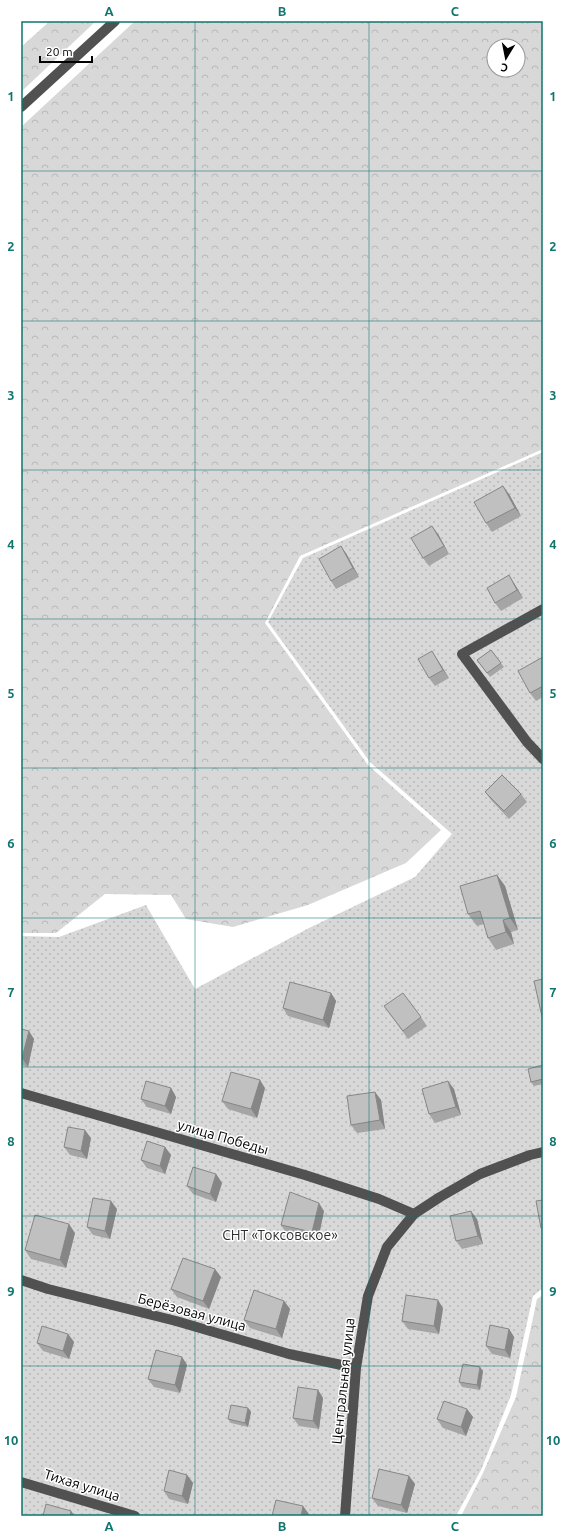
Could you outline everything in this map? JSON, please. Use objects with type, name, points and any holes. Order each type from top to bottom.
[{"type":"street","points":[[21,108],[115,21]]},
{"type":"street","points":[[543,609],[462,654],[527,742],[543,759]]},
{"type":"street","name":"улица Победы","points":[[21,1094],[305,1175],[379,1199],[414,1214]]},
{"type":"street","name":"Центральная улица","points":[[345,1516],[356,1368],[368,1296],[387,1247],[414,1214],[480,1174],[530,1155],[543,1152]]},
{"type":"street","name":"Берёзовая улица","points":[[21,1280],[48,1289],[176,1322],[289,1354],[356,1368]]},
{"type":"street","name":"Тихая улица","points":[[21,1482],[135,1516]]},
{"type":"green space","points":[[50,21],[96,21],[21,92],[21,47]]},
{"type":"green space","points":[[135,21],[543,21],[543,449],[300,556],[265,623],[368,765],[441,830],[406,863],[308,905],[233,927],[186,919],[171,895],[105,894],[56,933],[21,933],[21,127]]},
{"type":"green space","name":"СНТ «Токсовское»","points":[[543,452],[543,1288],[533,1296],[511,1395],[481,1470],[456,1516],[21,1516],[21,936],[59,937],[146,905],[195,989],[309,928],[415,877],[452,834],[370,762],[268,622],[303,558]]},
{"type":"green space","points":[[543,1295],[543,1516],[461,1516],[483,1473],[516,1397],[537,1299]]},
{"type":"building","points":[[503,486],[515,508],[486,523],[474,502]]},
{"type":"building","points":[[432,526],[444,546],[423,558],[411,538]]},
{"type":"building","points":[[341,546],[353,568],[331,581],[319,559]]},
{"type":"building","points":[[509,575],[517,590],[495,603],[487,588]]},
{"type":"building","points":[[491,650],[501,663],[487,673],[477,660]]},
{"type":"building","points":[[432,651],[443,670],[429,678],[418,659]]},
{"type":"building","points":[[543,657],[543,686],[530,693],[518,671]]},
{"type":"building","points":[[502,775],[521,794],[504,811],[485,792]]},
{"type":"building","points":[[497,875],[510,918],[503,920],[506,932],[488,938],[480,911],[468,914],[460,886]]},
{"type":"building","points":[[543,979],[543,1021],[534,981]]},
{"type":"building","points":[[290,982],[331,993],[323,1020],[283,1008]]},
{"type":"building","points":[[403,993],[421,1017],[403,1031],[384,1006]]},
{"type":"building","points":[[21,1029],[29,1031],[22,1058],[21,1058]]},
{"type":"building","points":[[543,1065],[543,1079],[531,1082],[528,1069]]},
{"type":"building","points":[[231,1072],[260,1080],[251,1109],[222,1101]]},
{"type":"building","points":[[146,1081],[171,1088],[165,1106],[141,1099]]},
{"type":"building","points":[[448,1081],[456,1107],[429,1114],[422,1089]]},
{"type":"building","points":[[375,1092],[380,1120],[351,1125],[347,1096]]},
{"type":"building","points":[[68,1127],[85,1130],[81,1151],[64,1147]]},
{"type":"building","points":[[147,1141],[165,1147],[160,1166],[141,1160]]},
{"type":"building","points":[[193,1167],[216,1174],[210,1194],[187,1186]]},
{"type":"building","points":[[290,1192],[319,1203],[312,1232],[281,1225]]},
{"type":"building","points":[[93,1198],[111,1201],[105,1231],[87,1227]]},
{"type":"building","points":[[543,1200],[543,1228],[541,1228],[536,1201]]},
{"type":"building","points":[[471,1211],[478,1236],[456,1241],[450,1216]]},
{"type":"building","points":[[35,1215],[69,1224],[60,1260],[25,1250]]},
{"type":"building","points":[[183,1258],[215,1269],[203,1301],[171,1289]]},
{"type":"building","points":[[254,1290],[284,1301],[276,1329],[244,1320]]},
{"type":"building","points":[[406,1295],[438,1300],[434,1326],[402,1321]]},
{"type":"building","points":[[490,1325],[509,1329],[505,1350],[486,1346]]},
{"type":"building","points":[[42,1326],[68,1334],[63,1351],[37,1343]]},
{"type":"building","points":[[156,1350],[182,1357],[175,1385],[148,1379]]},
{"type":"building","points":[[463,1364],[480,1367],[477,1385],[459,1382]]},
{"type":"building","points":[[298,1387],[318,1390],[313,1421],[293,1418]]},
{"type":"building","points":[[444,1401],[467,1409],[461,1427],[437,1419]]},
{"type":"building","points":[[231,1405],[248,1408],[245,1423],[228,1419]]},
{"type":"building","points":[[379,1469],[409,1476],[401,1505],[372,1498]]},
{"type":"building","points":[[169,1470],[187,1475],[182,1496],[164,1491]]},
{"type":"building","points":[[276,1500],[303,1506],[301,1516],[272,1516]]},
{"type":"building","points":[[46,1504],[71,1511],[70,1516],[43,1516]]}]
